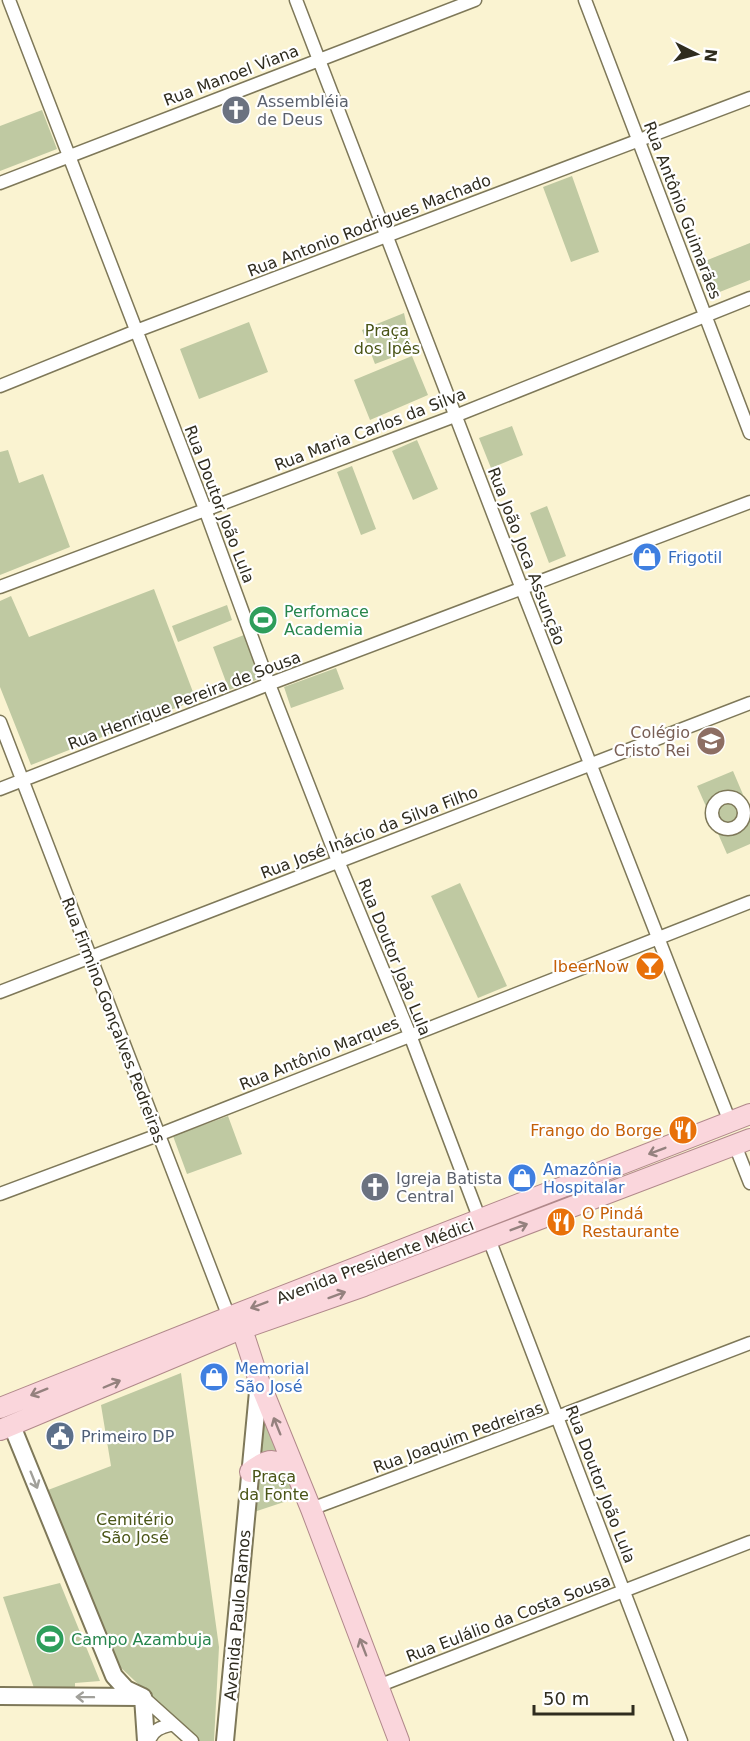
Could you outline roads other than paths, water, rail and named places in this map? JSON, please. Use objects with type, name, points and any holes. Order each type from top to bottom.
[{"type":"main road","name":"Avenida Presidente Médici","points":[[361,1277],[480,1220],[750,1114]]},
{"type":"main road","name":"Avenida Presidente Médici","points":[[2,1402],[235,1323],[361,1277],[489,1239],[742,1142]]},
{"type":"main road","name":"Avenida Presidente Médici","points":[[6,1428],[80,1398],[235,1323]]},
{"type":"main road","name":"Rua Firmino Gonçalves Pedreiras","points":[[235,1323],[311,1509],[399,1741]]},
{"type":"main road","points":[[72,1379],[80,1398]]},
{"type":"main road","points":[[250,1472],[265,1461],[273,1460],[282,1462],[296,1472]]},
{"type":"street","name":"Rua Doutor João Lula","points":[[9,0],[205,509],[269,684],[338,861],[410,1035],[480,1220]]},
{"type":"street","name":"Rua João Joca Assunção","points":[[296,0],[730,1122]]},
{"type":"street","name":"Rua Manoel Viana","points":[[0,183],[475,0]]},
{"type":"street","name":"Rua Antônio Guimarães","points":[[585,0],[750,433]]},
{"type":"street","name":"Rua Antonio Rodrigues Machado","points":[[0,386],[136,331],[750,98]]},
{"type":"street","name":"Rua Maria Carlos da Silva","points":[[0,587],[455,416],[750,298]]},
{"type":"street","name":"Rua Henrique Pereira de Sousa","points":[[0,789],[269,684],[750,502]]},
{"type":"street","name":"Rua José Inácio da Silva Filho","points":[[0,992],[750,703]]},
{"type":"street","name":"Rua Firmino Gonçalves Pedreiras","points":[[0,722],[158,1135],[235,1323]]},
{"type":"street","name":"Rua Antônio Marques","points":[[0,1194],[158,1135],[750,902]]},
{"type":"street","points":[[742,1142],[750,1183]]},
{"type":"street","name":"Rua Doutor João Lula","points":[[489,1239],[681,1741]]},
{"type":"street","name":"Rua Joaquim Pedreiras","points":[[311,1509],[558,1418],[750,1343]]},
{"type":"street","name":"Avenida Paulo Ramos","points":[[225,1741],[259,1381]]},
{"type":"street","points":[[6,1428],[114,1676],[126,1689],[143,1697],[192,1741]]},
{"type":"street","name":"Rua Eulálio da Costa Sousa","points":[[378,1686],[750,1542]]},
{"type":"street","points":[[0,1696],[143,1697]]},
{"type":"street","points":[[143,1697],[147,1741]]},
{"type":"street","points":[[147,1741],[157,1729],[173,1724]]},
{"type":"place","name":"Assembléia de Deus","points":[[236,110]]},
{"type":"place","name":"Frigotil","points":[[647,557]]},
{"type":"place","name":"Perfomace Academia","points":[[263,620]]},
{"type":"place","name":"Colégio Cristo Rei","points":[[711,741]]},
{"type":"place","name":"IbeerNow","points":[[650,966]]},
{"type":"place","name":"Frango do Borge","points":[[683,1130]]},
{"type":"place","name":"Amazônia Hospitalar","points":[[522,1178]]},
{"type":"place","name":"Igreja Batista Central","points":[[375,1187]]},
{"type":"place","name":"O Pindá Restaurante","points":[[561,1222]]},
{"type":"place","name":"Memorial São José","points":[[214,1377]]},
{"type":"place","name":"Primeiro DP","points":[[60,1436]]},
{"type":"place","name":"Campo Azambuja","points":[[50,1639]]},
{"type":"park label","name":"Praça dos Ipês","points":[[387,339]]},
{"type":"park label","name":"Praça da Fonte","points":[[274,1485]]},
{"type":"park label","name":"Cemitério São José","points":[[135,1528]]}]
